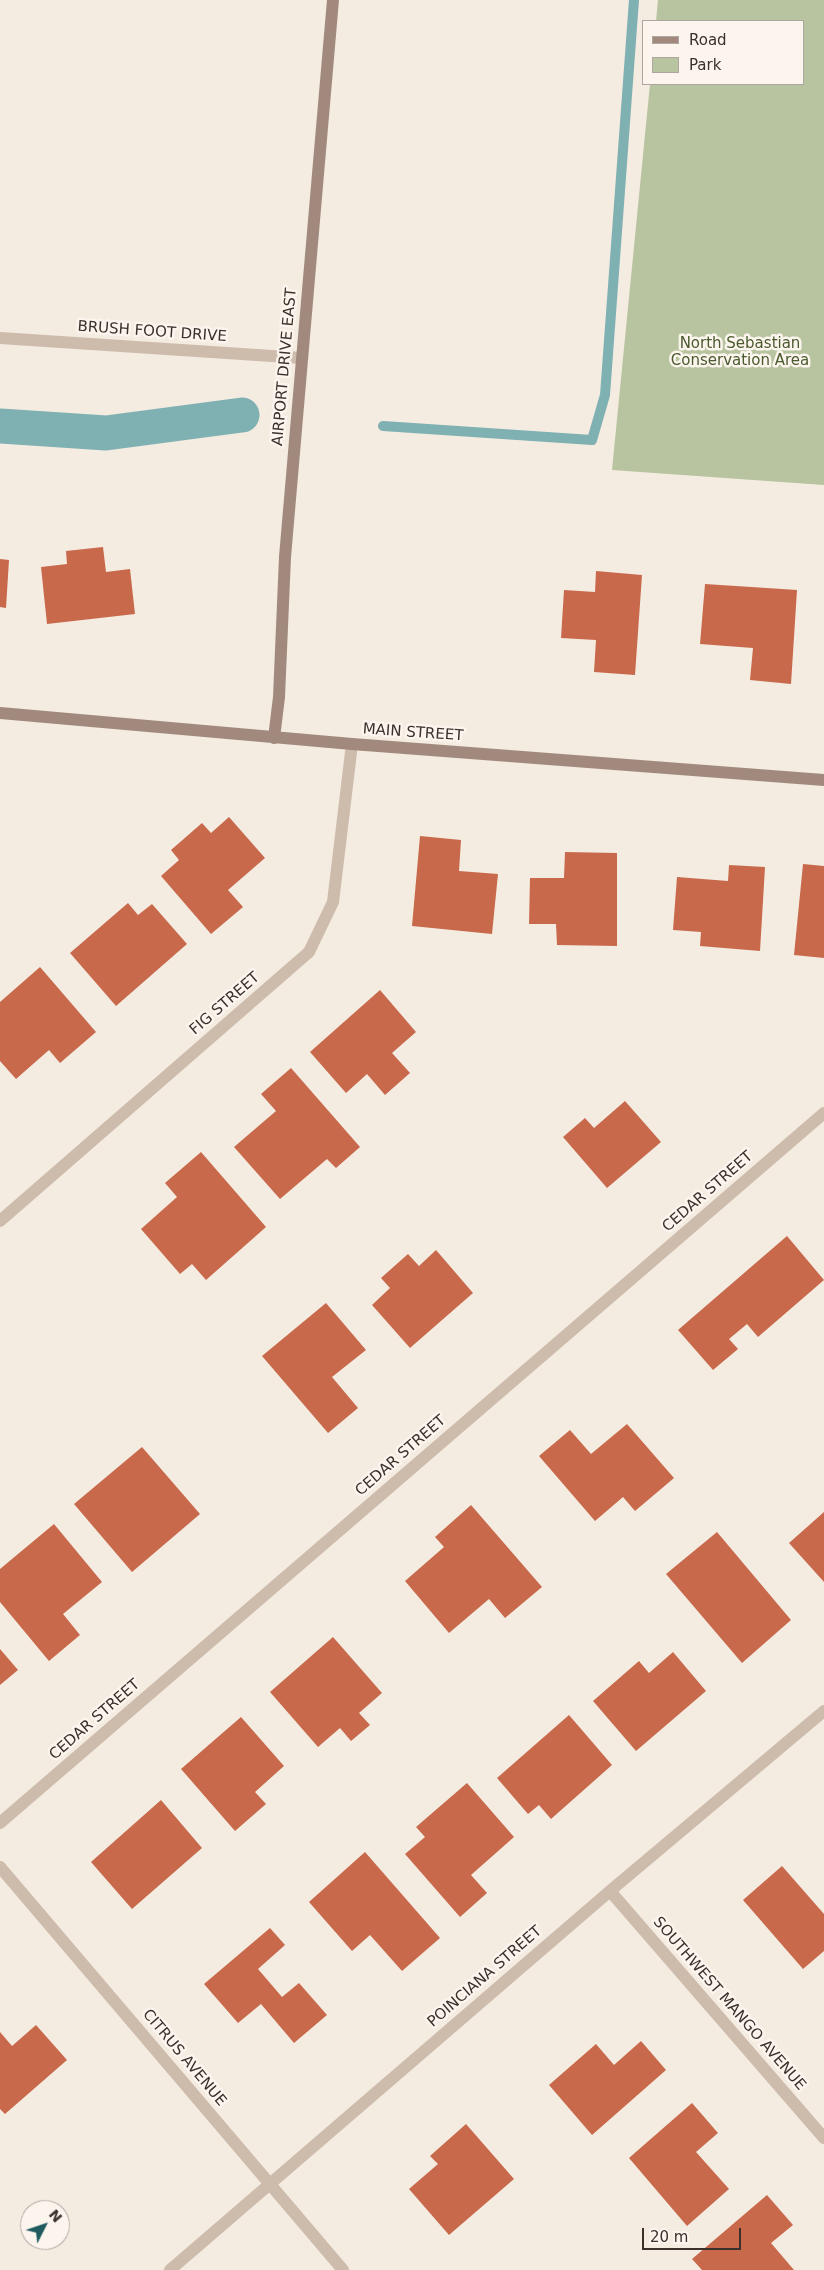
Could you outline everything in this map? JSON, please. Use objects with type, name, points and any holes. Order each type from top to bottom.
[{"type":"street","name":"AIRPORT DRIVE EAST","points":[[274,738],[279,697],[285,557],[332,0]]},
{"type":"street","name":"BRUSH FOOT DRIVE","points":[[0,338],[302,358]]},
{"type":"street","name":"MAIN STREET","points":[[0,712],[274,738],[824,780]]},
{"type":"street","name":"FIG STREET","points":[[0,1221],[309,952],[334,902],[352,744]]},
{"type":"street","name":"CEDAR STREET","points":[[0,1823],[824,1114]]},
{"type":"street","name":"POINCIANA STREET","points":[[170,2270],[610,1891],[824,1711]]},
{"type":"street","name":"CITRUS AVENUE","points":[[0,1867],[343,2270]]},
{"type":"street","name":"SOUTHWEST MANGO AVENUE","points":[[610,1891],[824,2138]]},
{"type":"green space","name":"North Sebastian Conservation Area","points":[[658,0],[824,0],[824,485],[612,470],[650,85],[804,85],[804,20],[656,20]]},
{"type":"building","points":[[103,547],[106,572],[130,569],[135,614],[47,624],[41,567],[67,564],[66,551]]},
{"type":"building","points":[[0,559],[9,560],[6,608],[0,607]]},
{"type":"building","points":[[596,571],[642,575],[635,675],[594,672],[596,640],[561,638],[564,590],[595,592]]},
{"type":"building","points":[[705,584],[797,590],[791,684],[750,680],[753,648],[700,644]]},
{"type":"building","points":[[229,817],[265,858],[228,890],[243,907],[211,934],[161,876],[179,860],[171,850],[202,823],[211,833]]},
{"type":"building","points":[[420,836],[461,840],[459,871],[498,874],[492,934],[412,926]]},
{"type":"building","points":[[565,852],[617,853],[617,946],[557,945],[556,924],[529,924],[530,878],[564,878]]},
{"type":"building","points":[[803,864],[824,866],[824,958],[794,955]]},
{"type":"building","points":[[729,865],[765,867],[760,951],[700,946],[701,932],[673,930],[677,877],[728,881]]},
{"type":"building","points":[[128,903],[138,915],[152,904],[187,944],[116,1006],[70,953]]},
{"type":"building","points":[[40,967],[96,1032],[60,1063],[49,1050],[16,1079],[0,1061],[0,1002]]},
{"type":"building","points":[[380,990],[416,1032],[392,1053],[410,1073],[385,1095],[367,1074],[346,1093],[310,1052]]},
{"type":"building","points":[[291,1068],[360,1147],[336,1168],[327,1159],[280,1199],[234,1147],[276,1111],[261,1094]]},
{"type":"building","points":[[625,1101],[661,1142],[607,1188],[563,1137],[585,1118],[594,1128]]},
{"type":"building","points":[[201,1152],[266,1227],[206,1280],[192,1264],[180,1274],[141,1229],[177,1197],[165,1183]]},
{"type":"building","points":[[787,1236],[824,1280],[758,1337],[747,1324],[729,1339],[738,1349],[713,1370],[678,1330]]},
{"type":"building","points":[[436,1250],[473,1293],[410,1348],[372,1305],[390,1288],[381,1278],[408,1254],[419,1266]]},
{"type":"building","points":[[326,1303],[366,1350],[332,1377],[358,1408],[328,1433],[262,1356]]},
{"type":"building","points":[[627,1424],[674,1478],[635,1511],[623,1497],[595,1521],[539,1456],[570,1430],[591,1454]]},
{"type":"building","points":[[142,1447],[200,1514],[132,1572],[74,1504]]},
{"type":"building","points":[[471,1505],[542,1587],[505,1618],[489,1599],[449,1633],[405,1581],[444,1547],[435,1537]]},
{"type":"building","points":[[824,1512],[824,1582],[789,1543]]},
{"type":"building","points":[[54,1524],[102,1582],[63,1614],[80,1635],[49,1661],[0,1602],[0,1569]]},
{"type":"building","points":[[717,1532],[791,1620],[742,1663],[666,1574]]},
{"type":"building","points":[[333,1637],[382,1693],[359,1713],[370,1725],[351,1741],[340,1728],[318,1747],[270,1692]]},
{"type":"building","points":[[0,1649],[18,1670],[0,1685]]},
{"type":"building","points":[[673,1652],[706,1691],[636,1751],[593,1701],[639,1661],[649,1673]]},
{"type":"building","points":[[569,1715],[612,1765],[551,1819],[539,1805],[528,1814],[497,1778]]},
{"type":"building","points":[[241,1717],[284,1766],[255,1792],[266,1804],[235,1831],[181,1769]]},
{"type":"building","points":[[467,1783],[514,1837],[471,1875],[487,1893],[460,1917],[405,1854],[425,1837],[416,1827]]},
{"type":"building","points":[[161,1800],[202,1848],[132,1909],[91,1862]]},
{"type":"building","points":[[365,1852],[440,1938],[402,1971],[370,1935],[352,1951],[309,1902]]},
{"type":"building","points":[[782,1866],[824,1914],[824,1951],[803,1969],[743,1900]]},
{"type":"building","points":[[270,1928],[285,1945],[258,1969],[282,1997],[299,1983],[327,2015],[294,2043],[261,2004],[238,2023],[204,1984]]},
{"type":"building","points":[[36,2025],[67,2060],[5,2114],[0,2109],[0,2032],[12,2046]]},
{"type":"building","points":[[641,2041],[666,2070],[592,2135],[549,2085],[596,2044],[614,2065]]},
{"type":"building","points":[[692,2103],[718,2133],[696,2152],[729,2189],[687,2226],[629,2158]]},
{"type":"building","points":[[466,2124],[514,2179],[449,2235],[409,2189],[438,2164],[430,2156]]},
{"type":"building","points":[[767,2195],[793,2225],[771,2243],[794,2270],[702,2270],[692,2259]]},
{"type":"waterway","points":[[383,426],[592,440],[605,395],[634,0]]},
{"type":"waterway","points":[[0,426],[106,433],[242,415]]}]
